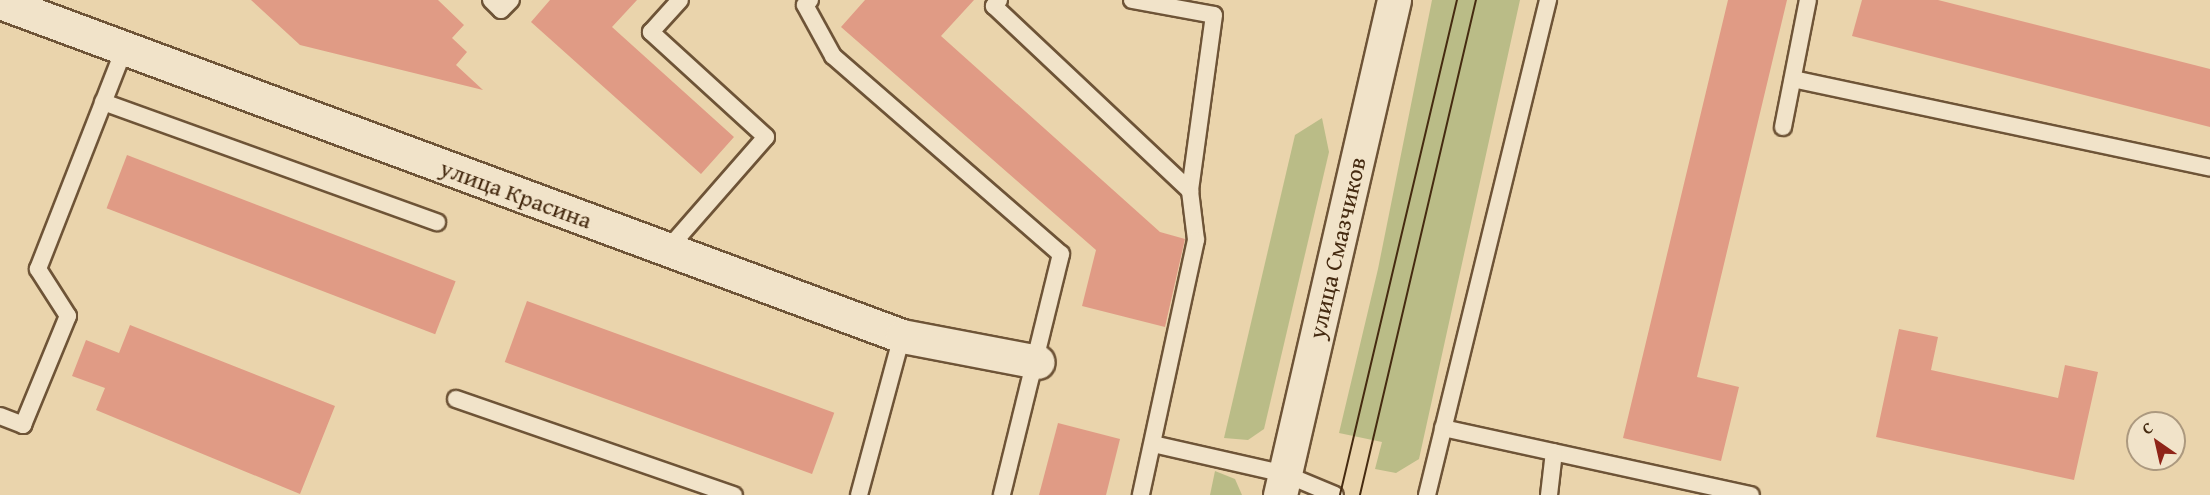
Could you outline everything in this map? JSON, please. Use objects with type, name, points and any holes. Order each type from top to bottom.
[{"type":"street","name":"улица Смазчиков","points":[[1283,484],[1394,0]]},
{"type":"street","name":"улица Красина","points":[[0,2],[124,50],[902,336],[1038,362]]},
{"type":"lane","points":[[491,0],[501,10],[511,0]]},
{"type":"lane","points":[[667,249],[766,137],[651,32],[680,0]]},
{"type":"lane","points":[[999,0],[994,6],[1190,190]]},
{"type":"lane","points":[[1132,0],[1214,15],[1190,190],[1196,240],[1141,495]]},
{"type":"lane","points":[[1427,495],[1548,0]]},
{"type":"lane","points":[[1783,127],[1808,0]]},
{"type":"lane","points":[[805,2],[833,56],[1061,254],[1038,362],[1002,495]]},
{"type":"lane","points":[[0,416],[23,425],[68,316],[38,269],[124,50]]},
{"type":"lane","points":[[1793,79],[2210,168]]},
{"type":"lane","points":[[103,102],[437,222]]},
{"type":"lane","points":[[859,495],[902,336]]},
{"type":"lane","points":[[456,399],[734,495]]},
{"type":"lane","points":[[1443,428],[1720,492],[1751,495]]},
{"type":"lane","points":[[1153,444],[1283,484],[1335,495]]},
{"type":"lane","points":[[1549,495],[1554,452]]},
{"type":"green space","points":[[1432,0],[1520,0],[1419,459],[1396,473],[1375,469],[1382,442],[1339,433],[1378,269]]},
{"type":"green space","points":[[1322,118],[1329,152],[1264,429],[1248,440],[1224,438],[1295,135]]},
{"type":"green space","points":[[1215,471],[1235,479],[1242,495],[1210,495]]},
{"type":"building","points":[[251,0],[438,0],[464,25],[452,38],[467,52],[456,65],[483,90],[300,45]]},
{"type":"building","points":[[550,0],[637,0],[612,27],[734,137],[701,174],[531,22]]},
{"type":"building","points":[[865,0],[974,0],[941,36],[1160,232],[1185,239],[1165,327],[1082,306],[1096,250],[841,27]]},
{"type":"building","points":[[1728,0],[1787,0],[1697,377],[1739,387],[1721,461],[1623,438]]},
{"type":"building","points":[[1862,0],[1938,0],[2210,69],[2210,127],[1852,36]]},
{"type":"building","points":[[127,155],[456,281],[435,334],[107,208]]},
{"type":"building","points":[[527,301],[834,413],[812,474],[505,362]]},
{"type":"building","points":[[130,325],[335,406],[300,494],[96,410],[105,388],[72,376],[86,340],[119,353]]},
{"type":"building","points":[[1899,329],[1938,337],[1931,370],[2058,398],[2065,365],[2098,372],[2074,480],[1876,437]]},
{"type":"building","points":[[1058,423],[1120,439],[1106,495],[1039,495]]},
{"type":"tram line","points":[[1340,495],[1457,0]]},
{"type":"tram line","points":[[1360,495],[1476,0]]}]
